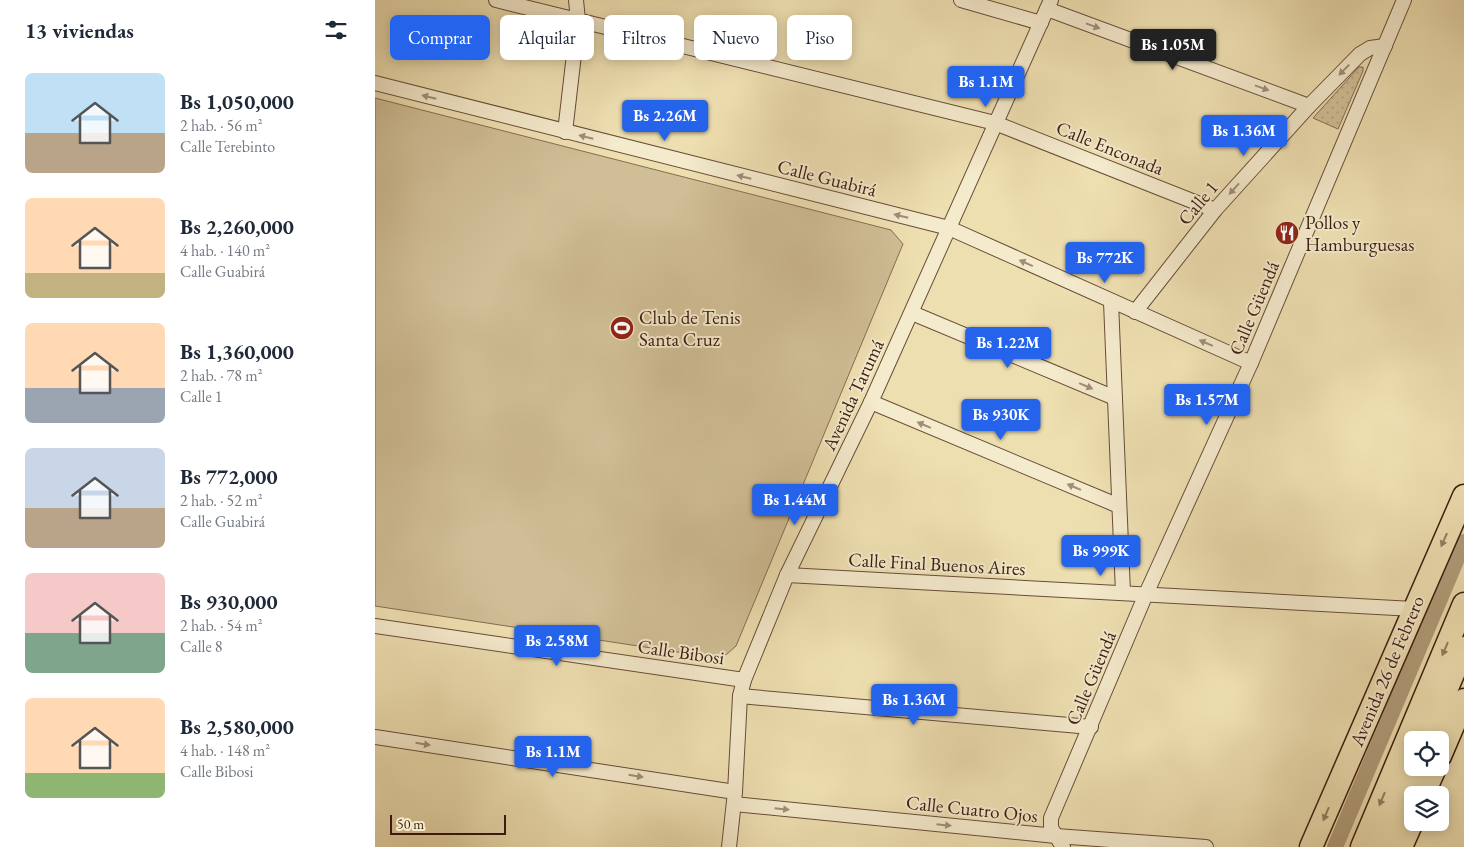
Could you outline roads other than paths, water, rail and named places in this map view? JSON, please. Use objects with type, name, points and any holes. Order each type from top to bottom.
[{"type":"main road","name":"Avenida 26 de Febrero","points":[[1311,847],[1464,496]]},
{"type":"main road","points":[[1362,847],[1464,604]]},
{"type":"main road","points":[[1429,731],[1464,648]]},
{"type":"main road","points":[[1449,735],[1464,700]]},
{"type":"main road","points":[[1380,847],[1411,776]]},
{"type":"main road","points":[[1401,847],[1408,831]]},
{"type":"street","name":"Calle Enconada","points":[[496,0],[558,15]]},
{"type":"street","points":[[577,0],[578,15]]},
{"type":"street","points":[[961,0],[1041,23]]},
{"type":"street","name":"Calle Güendá","points":[[1059,841],[1051,828],[1051,818],[1147,594],[1251,363],[1405,0]]},
{"type":"street","points":[[1049,4],[1309,106]]},
{"type":"street","name":"Avenida Tarumá","points":[[729,847],[735,798],[740,696],[744,680],[787,575],[912,313],[1049,4]]},
{"type":"street","name":"Calle Enconada","points":[[594,24],[995,123],[1215,210]]},
{"type":"street","name":"Calle 1","points":[[1135,312],[1215,210],[1309,106],[1360,54],[1370,48],[1385,46]]},
{"type":"street","points":[[565,132],[573,60]]},
{"type":"street","name":"Calle Guabirá","points":[[375,83],[949,228],[1251,363]]},
{"type":"street","points":[[1111,302],[1123,593]]},
{"type":"street","points":[[912,313],[1115,398]]},
{"type":"street","points":[[871,402],[1119,506]]},
{"type":"street","name":"Calle Final Buenos Aires","points":[[787,575],[1414,609]]},
{"type":"street","name":"Calle Bibosi","points":[[375,626],[744,680]]},
{"type":"street","points":[[740,696],[1091,727]]},
{"type":"street","name":"Calle Cuatro Ojos","points":[[375,737],[735,798],[1059,841],[1206,847]]},
{"type":"waterway","points":[[1335,847],[1464,542]]},
{"type":"place","name":"Pollos y Hamburguesas","points":[[1287,233]]},
{"type":"place","name":"Club de Tenis Santa Cruz","points":[[622,328]]}]
